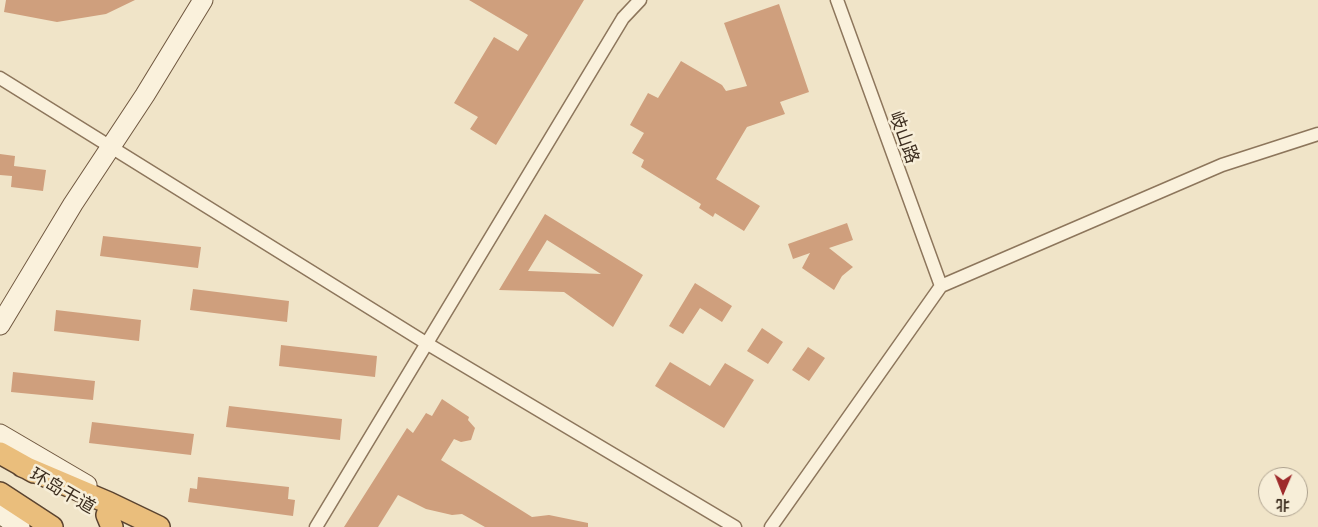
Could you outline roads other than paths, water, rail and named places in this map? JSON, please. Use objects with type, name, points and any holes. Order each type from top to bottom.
[{"type":"highway","name":"环岛干道","points":[[0,453],[109,521],[126,527]]},
{"type":"highway","points":[[22,466],[109,503],[159,527]]},
{"type":"highway","name":"环岛干道","points":[[0,493],[52,527]]},
{"type":"main road","points":[[0,325],[72,204],[203,0]]},
{"type":"main road","points":[[0,434],[159,527]]},
{"type":"main road","points":[[0,514],[20,527]]},
{"type":"street","points":[[316,527],[623,18],[640,0]]},
{"type":"street","name":"岐山路","points":[[837,0],[941,286]]},
{"type":"street","points":[[0,78],[426,343],[734,527]]},
{"type":"street","points":[[771,527],[941,286],[1222,165],[1318,134]]}]
